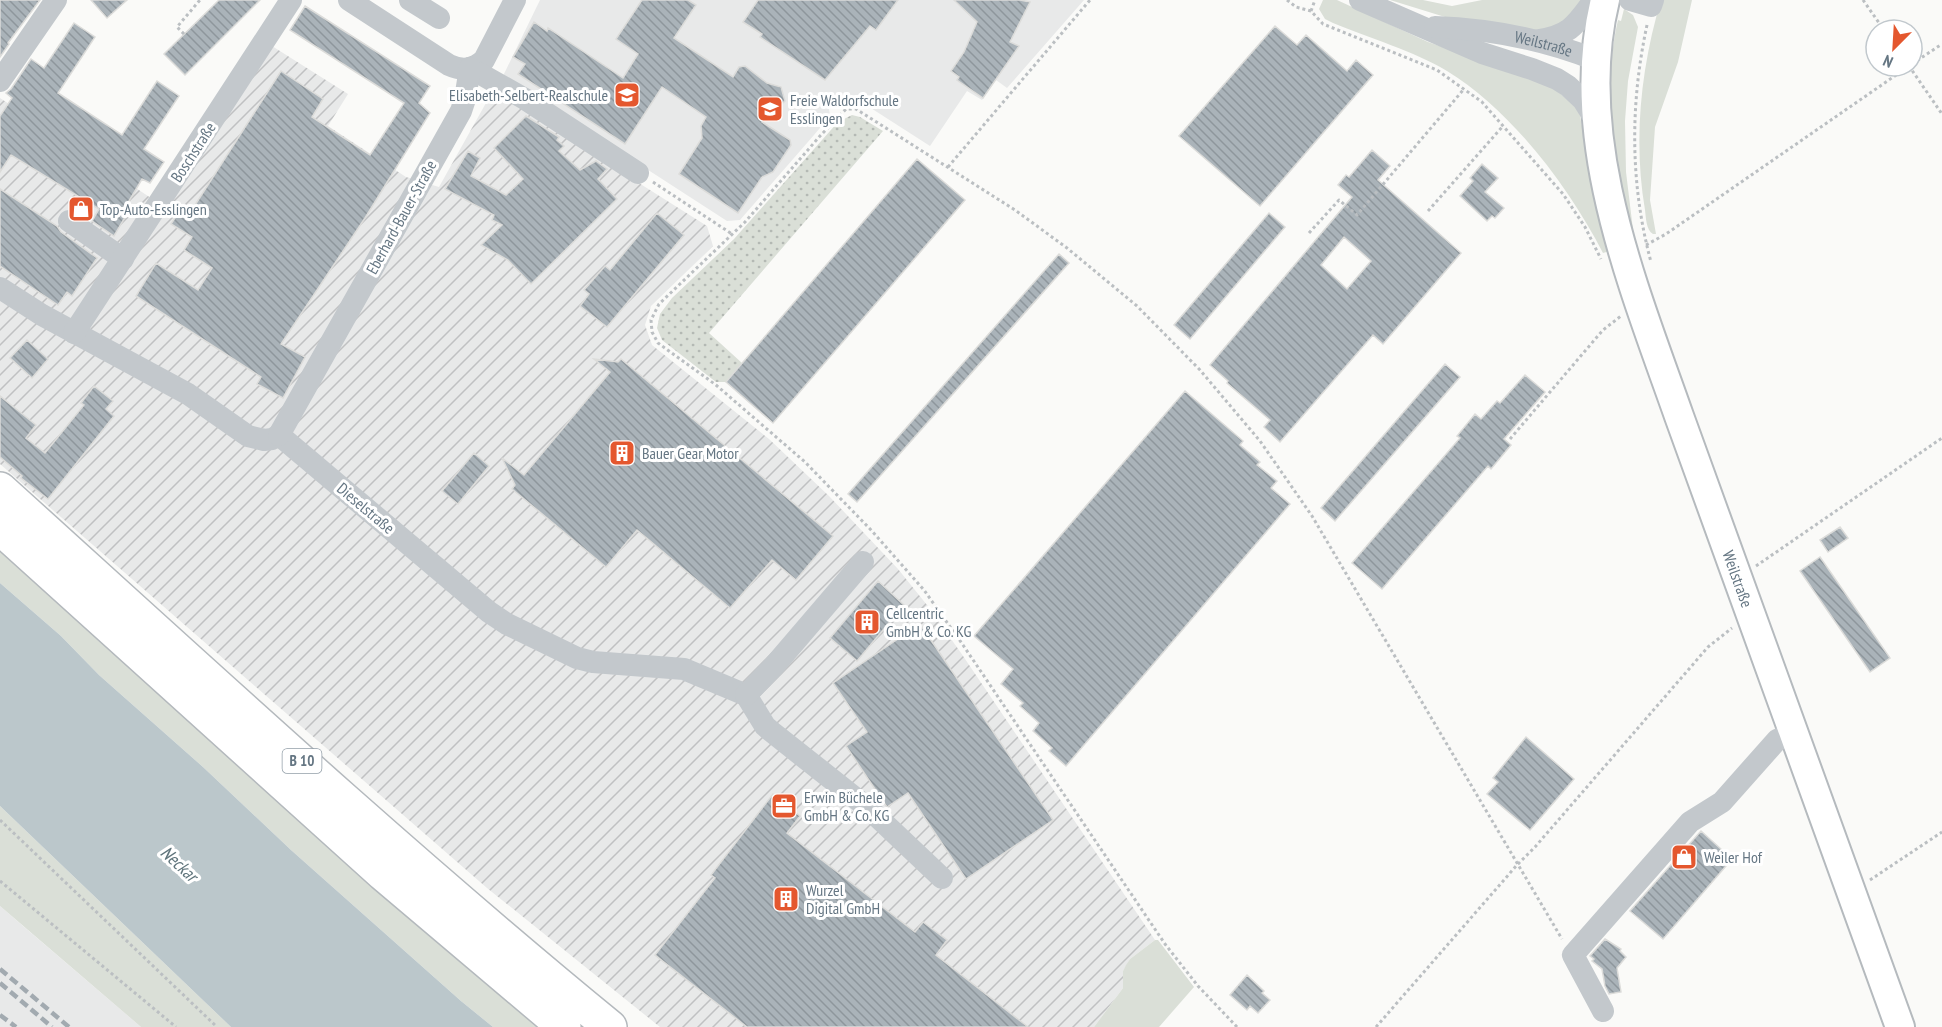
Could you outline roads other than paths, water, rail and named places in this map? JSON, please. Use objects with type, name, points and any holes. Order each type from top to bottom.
[{"type":"highway","name":"B 10","points":[[0,489],[412,860],[610,1027]]},
{"type":"highway","name":"B 10","points":[[0,528],[383,874],[564,1027]]},
{"type":"main road","points":[[1595,10],[1596,60]]},
{"type":"main road","name":"Weilstraße","points":[[1596,60],[1598,124],[1604,170],[1615,219],[1650,333],[1900,1027]]},
{"type":"street","points":[[0,81],[56,0]]},
{"type":"street","name":"Boschstraße","points":[[74,333],[291,0]]},
{"type":"street","points":[[349,0],[460,69],[480,64],[487,55],[515,0]]},
{"type":"street","points":[[410,0],[439,18]]},
{"type":"street","name":"Weilstraße","points":[[1360,0],[1482,53],[1557,79],[1575,92],[1598,124]]},
{"type":"street","points":[[1535,41],[1563,34],[1595,10]]},
{"type":"street","name":"Weilstraße","points":[[1425,27],[1471,29],[1535,41],[1564,48],[1596,60]]},
{"type":"street","points":[[1532,69],[1555,68],[1596,60]]},
{"type":"street","points":[[470,68],[513,91],[638,173]]},
{"type":"street","name":"Eberhard-Bauer-Straße","points":[[279,435],[460,111],[465,99],[470,68]]},
{"type":"street","points":[[69,221],[123,259]]},
{"type":"street","points":[[0,288],[74,333],[188,394],[248,436],[264,440],[279,435]]},
{"type":"street","name":"Dieselstraße","points":[[279,435],[489,612],[507,624],[577,658],[593,662],[684,669],[746,695]]},
{"type":"street","points":[[863,562],[774,666],[746,695],[765,726],[868,808],[942,878]]},
{"type":"street","points":[[1603,1011],[1573,955],[1690,822],[1722,802],[1777,740],[1794,733]]},
{"type":"water","name":"Neckar","points":[[0,583],[61,636],[99,675],[203,767],[291,850],[493,1027],[231,1027],[0,806]]},
{"type":"railway","points":[[0,969],[69,1027]]},
{"type":"railway","points":[[0,983],[52,1027]]},
{"type":"railway","points":[[0,1015],[16,1027]]},
{"type":"place","name":"Elisabeth-Selbert-Realschule","points":[[627,95]]},
{"type":"place","name":"Freie Waldorfschule Esslingen","points":[[770,109]]},
{"type":"place","name":"Top-Auto-Esslingen","points":[[81,209]]},
{"type":"place","name":"Bauer Gear Motor","points":[[622,453]]},
{"type":"place","name":"Cellcentric GmbH & Co. KG","points":[[867,622]]},
{"type":"place","name":"Erwin Büchele GmbH & Co. KG","points":[[784,806]]},
{"type":"place","name":"Weiler Hof","points":[[1684,857]]},
{"type":"place","name":"Wurzel Digital GmbH","points":[[786,899]]}]
